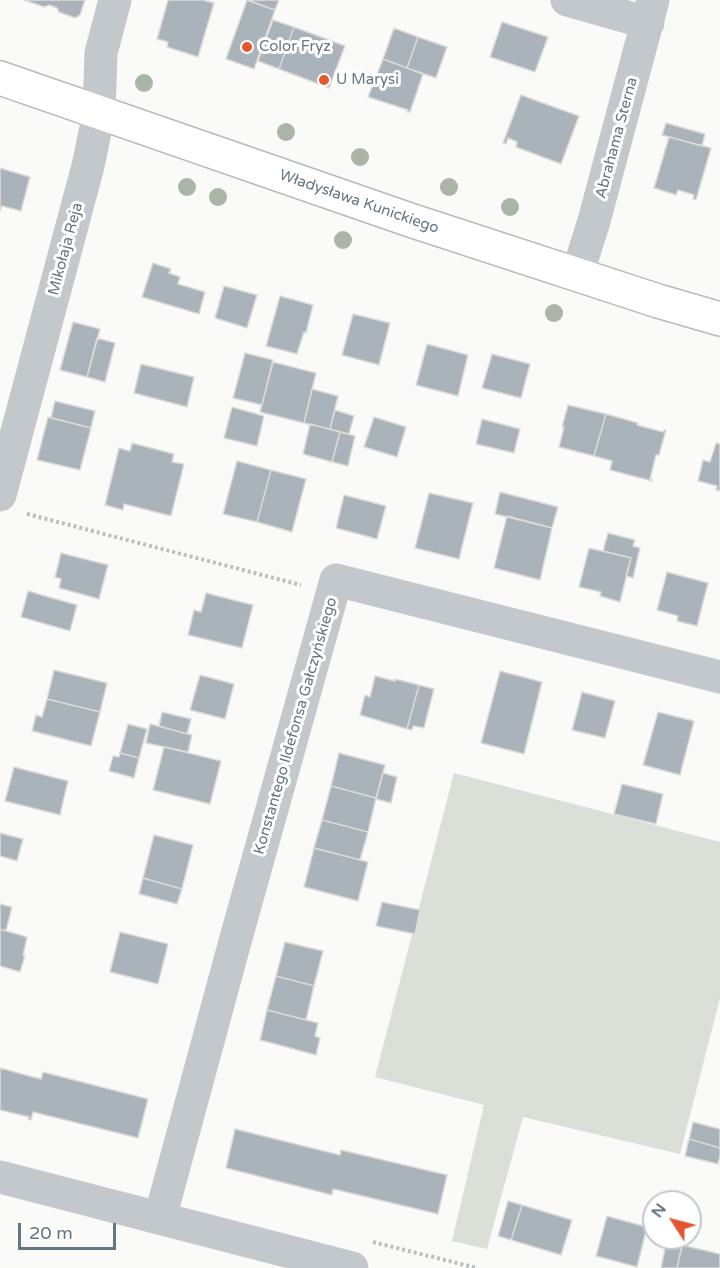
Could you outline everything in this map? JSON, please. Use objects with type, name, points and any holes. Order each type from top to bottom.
[{"type":"main road","name":"Władysława Kunickiego","points":[[0,78],[410,220],[720,319]]},
{"type":"street","name":"Mikołaja Reja","points":[[11,504],[99,113],[101,53],[115,0]]},
{"type":"street","points":[[567,0],[651,11]]},
{"type":"street","name":"Abrahama Sterna","points":[[577,275],[651,11]]},
{"type":"street","name":"Konstantego Ildefonsa Gałczyńskiego","points":[[160,1218],[336,580],[720,677]]},
{"type":"street","points":[[0,1177],[352,1268]]},
{"type":"path","points":[[11,504],[304,585]]},
{"type":"shaded area","points":[[454,773],[720,842],[720,998],[680,1154],[523,1117],[487,1249],[452,1241],[484,1105],[375,1077]]},
{"type":"building","points":[[24,0],[85,0],[80,15],[75,18],[49,5],[44,7]]},
{"type":"building","points":[[168,0],[203,0],[214,3],[198,57],[167,47],[168,42],[157,39]]},
{"type":"building","points":[[247,0],[275,10],[254,69],[226,59]]},
{"type":"building","points":[[252,0],[279,0],[275,10],[252,2]]},
{"type":"building","points":[[273,20],[294,27],[279,69],[258,61]]},
{"type":"building","points":[[502,22],[548,37],[535,72],[490,57]]},
{"type":"building","points":[[294,27],[345,46],[329,88],[279,69]]},
{"type":"building","points":[[394,28],[418,37],[407,68],[383,59]]},
{"type":"building","points":[[418,37],[447,47],[436,78],[407,68]]},
{"type":"building","points":[[383,59],[423,74],[410,112],[368,97]]},
{"type":"building","points":[[521,95],[579,116],[561,164],[516,147],[517,142],[508,138],[506,144],[503,143]]},
{"type":"building","points":[[666,123],[705,134],[702,146],[662,135]]},
{"type":"building","points":[[669,137],[711,148],[696,200],[693,199],[694,195],[678,190],[676,195],[654,188]]},
{"type":"building","points":[[0,168],[30,177],[21,211],[2,206],[0,211]]},
{"type":"building","points":[[153,263],[171,269],[169,273],[180,277],[178,284],[205,292],[199,314],[142,297]]},
{"type":"building","points":[[224,286],[257,295],[247,328],[215,318]]},
{"type":"building","points":[[280,296],[313,305],[306,333],[304,332],[297,354],[266,346]]},
{"type":"building","points":[[353,314],[390,323],[379,365],[342,355]]},
{"type":"building","points":[[73,322],[100,329],[87,377],[60,370]]},
{"type":"building","points":[[97,338],[115,343],[105,382],[87,377]]},
{"type":"building","points":[[427,344],[468,355],[458,396],[416,385]]},
{"type":"building","points":[[245,353],[273,360],[262,405],[233,398]]},
{"type":"building","points":[[492,354],[530,364],[521,398],[482,388]]},
{"type":"building","points":[[273,362],[316,373],[304,423],[260,412]]},
{"type":"building","points":[[141,364],[194,377],[187,407],[134,393]]},
{"type":"building","points":[[312,389],[338,396],[330,429],[304,423]]},
{"type":"building","points":[[55,401],[95,411],[91,428],[51,418]]},
{"type":"building","points":[[568,405],[606,414],[594,456],[559,447]]},
{"type":"building","points":[[232,407],[264,416],[257,446],[224,438]]},
{"type":"building","points":[[335,410],[354,416],[349,434],[330,429]]},
{"type":"building","points":[[606,414],[663,432],[666,430],[659,455],[656,455],[650,479],[652,481],[610,470],[612,461],[594,456]]},
{"type":"building","points":[[48,417],[91,428],[80,470],[37,460]]},
{"type":"building","points":[[374,417],[406,427],[397,457],[364,447]]},
{"type":"building","points":[[482,419],[520,429],[514,453],[476,444]]},
{"type":"building","points":[[310,424],[340,432],[332,462],[303,454]]},
{"type":"building","points":[[340,432],[355,436],[348,466],[332,462]]},
{"type":"building","points":[[132,443],[174,454],[172,462],[184,464],[171,516],[124,504],[123,510],[105,505],[119,448],[130,451]]},
{"type":"building","points":[[716,443],[720,444],[720,491],[716,490],[717,486],[698,481],[703,460],[710,462]]},
{"type":"building","points":[[237,461],[271,470],[257,522],[223,514]]},
{"type":"building","points":[[271,470],[306,479],[292,532],[257,522]]},
{"type":"building","points":[[500,492],[558,507],[552,528],[495,514]]},
{"type":"building","points":[[429,493],[473,503],[459,559],[415,548]]},
{"type":"building","points":[[344,495],[386,506],[377,539],[336,528]]},
{"type":"building","points":[[507,516],[552,528],[540,580],[494,568]]},
{"type":"building","points":[[608,533],[635,540],[633,546],[640,548],[633,578],[626,576],[631,558],[603,551]]},
{"type":"building","points":[[589,548],[631,558],[620,602],[600,596],[601,592],[579,587]]},
{"type":"building","points":[[61,553],[108,565],[99,599],[59,588],[61,579],[55,577]]},
{"type":"building","points":[[667,572],[708,583],[697,626],[677,621],[678,616],[657,610]]},
{"type":"building","points":[[28,591],[77,605],[70,631],[21,617]]},
{"type":"building","points":[[206,593],[253,605],[242,648],[188,635],[194,610],[201,612]]},
{"type":"building","points":[[54,670],[107,683],[100,712],[47,699]]},
{"type":"building","points":[[500,671],[542,682],[524,754],[481,743]]},
{"type":"building","points":[[200,675],[234,684],[225,719],[190,710]]},
{"type":"building","points":[[375,676],[419,685],[407,729],[360,715],[365,695],[370,697]]},
{"type":"building","points":[[419,685],[434,689],[424,728],[413,726],[412,730],[407,729]]},
{"type":"building","points":[[582,692],[615,701],[605,738],[572,730]]},
{"type":"building","points":[[47,699],[100,712],[91,746],[32,731],[36,715],[42,717]]},
{"type":"building","points":[[162,712],[191,719],[187,734],[159,726]]},
{"type":"building","points":[[658,712],[694,721],[680,775],[643,765]]},
{"type":"building","points":[[128,724],[147,729],[139,758],[120,753]]},
{"type":"building","points":[[150,724],[192,735],[188,752],[146,743]]},
{"type":"building","points":[[164,747],[221,761],[210,804],[153,790]]},
{"type":"building","points":[[120,753],[139,758],[134,778],[109,771],[113,756],[119,757]]},
{"type":"building","points":[[339,753],[385,765],[376,798],[331,786]]},
{"type":"building","points":[[14,767],[68,781],[60,815],[5,801]]},
{"type":"building","points":[[383,773],[397,777],[391,803],[376,799]]},
{"type":"building","points":[[622,784],[663,794],[656,824],[614,814]]},
{"type":"building","points":[[331,786],[376,798],[368,832],[322,820]]},
{"type":"building","points":[[322,820],[368,832],[360,860],[314,848]]},
{"type":"building","points":[[0,833],[23,839],[17,861],[0,856]]},
{"type":"building","points":[[154,835],[193,845],[182,889],[143,878]]},
{"type":"building","points":[[314,848],[368,862],[358,901],[304,887]]},
{"type":"building","points":[[143,878],[182,889],[177,904],[139,894]]},
{"type":"building","points":[[382,902],[420,910],[415,934],[376,926]]},
{"type":"building","points":[[0,904],[12,907],[6,931],[0,929]]},
{"type":"building","points":[[0,929],[27,937],[20,972],[0,966]]},
{"type":"building","points":[[120,932],[168,944],[158,984],[110,972]]},
{"type":"building","points":[[285,942],[323,951],[314,986],[276,976]]},
{"type":"building","points":[[276,976],[314,986],[306,1020],[267,1010]]},
{"type":"building","points":[[267,1010],[318,1023],[315,1036],[320,1038],[316,1055],[260,1040]]},
{"type":"building","points":[[0,1068],[41,1079],[43,1072],[148,1099],[138,1138],[33,1112],[31,1120],[28,1119],[29,1117],[0,1110]]},
{"type":"building","points":[[693,1122],[720,1129],[720,1148],[689,1139]]},
{"type":"building","points":[[235,1129],[340,1155],[341,1150],[447,1175],[438,1214],[333,1189],[332,1195],[226,1168]]},
{"type":"building","points":[[689,1139],[720,1148],[718,1164],[685,1156]]},
{"type":"building","points":[[508,1201],[522,1205],[511,1240],[498,1236]]},
{"type":"building","points":[[522,1205],[572,1220],[561,1255],[511,1240]]},
{"type":"building","points":[[607,1216],[642,1226],[642,1247],[637,1267],[596,1256]]},
{"type":"building","points":[[665,1250],[681,1250],[677,1268],[661,1268]]},
{"type":"building","points":[[681,1250],[702,1250],[720,1254],[720,1268],[677,1268]]},
{"type":"place","name":"Color Fryz","points":[[247,47]]},
{"type":"place","name":"U Marysi","points":[[324,80]]}]
